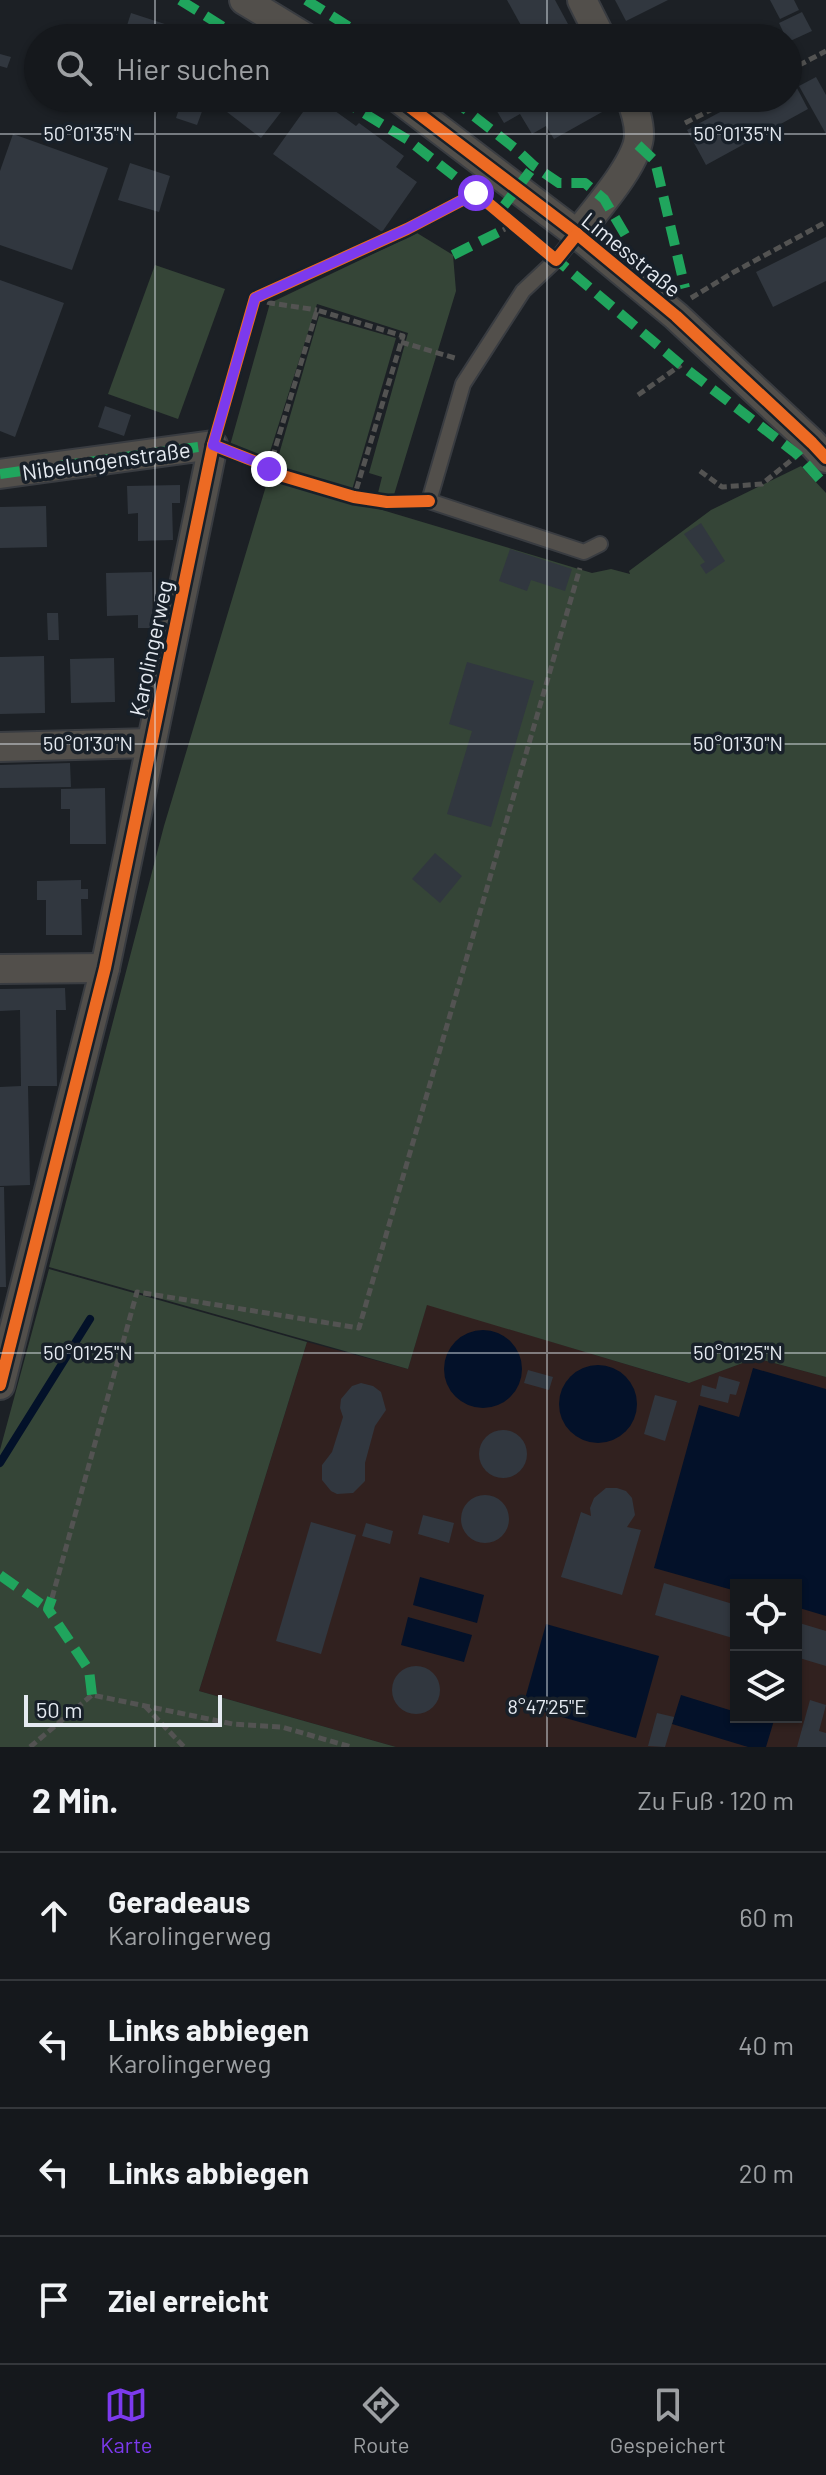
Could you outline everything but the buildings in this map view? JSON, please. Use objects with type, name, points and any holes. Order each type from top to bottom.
[{"type":"street","points":[[244,0],[283,24]]},
{"type":"street","points":[[582,0],[594,24]]},
{"type":"street","name":"Limesstraße","points":[[416,112],[577,234],[676,316],[812,443],[812,457]]},
{"type":"street","points":[[577,234],[629,164],[638,145],[639,134],[634,112]]},
{"type":"street","name":"Nibelungenstraße","points":[[0,474],[213,445]]},
{"type":"street","name":"Karolingerweg","points":[[0,1385],[105,968],[213,445]]},
{"type":"street","points":[[0,747],[151,743]]},
{"type":"street","points":[[0,969],[105,968]]},
{"type":"lane","points":[[577,234],[556,260],[523,291],[463,384],[429,501],[584,552],[600,544]]},
{"type":"path","points":[[802,64],[826,51]]},
{"type":"path","points":[[685,123],[707,112]]},
{"type":"path","points":[[287,477],[213,445],[255,298],[407,229],[476,193]]},
{"type":"path","points":[[694,295],[826,222]]},
{"type":"path","points":[[407,229],[410,236]]},
{"type":"path","points":[[307,274],[311,283]]},
{"type":"path","points":[[255,298],[317,310],[403,336],[360,498],[341,493]]},
{"type":"path","points":[[269,469],[317,310]]},
{"type":"path","points":[[401,342],[476,365]]},
{"type":"path","points":[[638,395],[681,365]]},
{"type":"path","points":[[700,471],[722,487],[762,484],[812,457]]},
{"type":"path","points":[[52,1598],[137,1292],[359,1328],[584,552]]},
{"type":"path","points":[[30,1747],[92,1695],[233,1724],[282,1727],[351,1747]]},
{"type":"path","points":[[144,1706],[184,1747]]},
{"type":"shaded area","points":[[427,1304],[688,1383],[756,1358],[826,1377],[826,1747],[396,1747],[199,1691],[307,1342],[408,1369]]},
{"type":"green space","points":[[417,233],[453,255],[456,291],[393,498],[378,493],[382,477],[369,473],[408,333],[317,304],[267,461],[229,449],[270,303]]},
{"type":"green space","points":[[155,265],[225,289],[178,419],[108,394]]},
{"type":"green space","points":[[319,316],[396,338],[352,490],[275,468]]},
{"type":"green space","points":[[801,466],[826,493],[826,1377],[756,1358],[689,1383],[427,1305],[408,1369],[49,1267],[164,826],[269,476],[592,573],[611,569],[630,574],[629,571],[711,510]]},
{"type":"green space","points":[[49,1269],[307,1342],[199,1691],[396,1747],[0,1747],[0,1450]]},
{"type":"water","points":[[483,1330],[498,1333],[515,1347],[522,1369],[519,1384],[505,1401],[483,1408],[468,1405],[451,1391],[444,1369],[447,1354],[461,1337]]},
{"type":"water","points":[[598,1365],[613,1368],[630,1382],[637,1404],[634,1419],[620,1436],[598,1443],[583,1440],[566,1426],[559,1404],[562,1389],[576,1372]]},
{"type":"water","points":[[753,1368],[826,1389],[826,1616],[802,1609],[802,1579],[730,1579],[730,1589],[654,1568],[699,1405],[739,1417]]},
{"type":"water","points":[[420,1577],[484,1595],[477,1623],[413,1605]]},
{"type":"water","points":[[408,1617],[472,1635],[464,1662],[401,1645]]},
{"type":"water","points":[[546,1624],[659,1656],[636,1738],[523,1706]]},
{"type":"water","points":[[681,1695],[730,1710],[730,1723],[773,1723],[766,1747],[748,1747],[672,1724]]},
{"type":"waterway","points":[[0,1463],[90,1319]]},
{"type":"marked path","points":[[180,0],[219,24]]},
{"type":"marked path","points":[[306,0],[345,24]]},
{"type":"marked path","points":[[362,112],[408,140],[480,196]]},
{"type":"marked path","points":[[469,112],[559,183],[585,183],[604,199],[627,238]]},
{"type":"marked path","points":[[638,145],[655,161],[685,288]]},
{"type":"marked path","points":[[500,211],[534,166]]},
{"type":"marked path","points":[[453,255],[503,230]]},
{"type":"marked path","points":[[551,255],[681,365],[798,455],[826,486]]},
{"type":"marked path","points":[[0,474],[213,445],[211,451]]},
{"type":"marked path","points":[[0,1575],[48,1609]]},
{"type":"marked path","points":[[52,1598],[48,1609],[89,1670],[92,1695]]},
{"type":"cycle path","points":[[416,112],[577,234],[676,316],[826,458]]},
{"type":"cycle path","points":[[0,1385],[105,968],[213,445],[255,298],[407,229],[476,193],[556,260],[577,234]]},
{"type":"cycle path","points":[[213,445],[264,465],[273,473],[354,497],[387,502],[429,501]]},
{"type":"route","points":[[269,469],[213,445],[255,298],[407,229],[476,193]]}]
